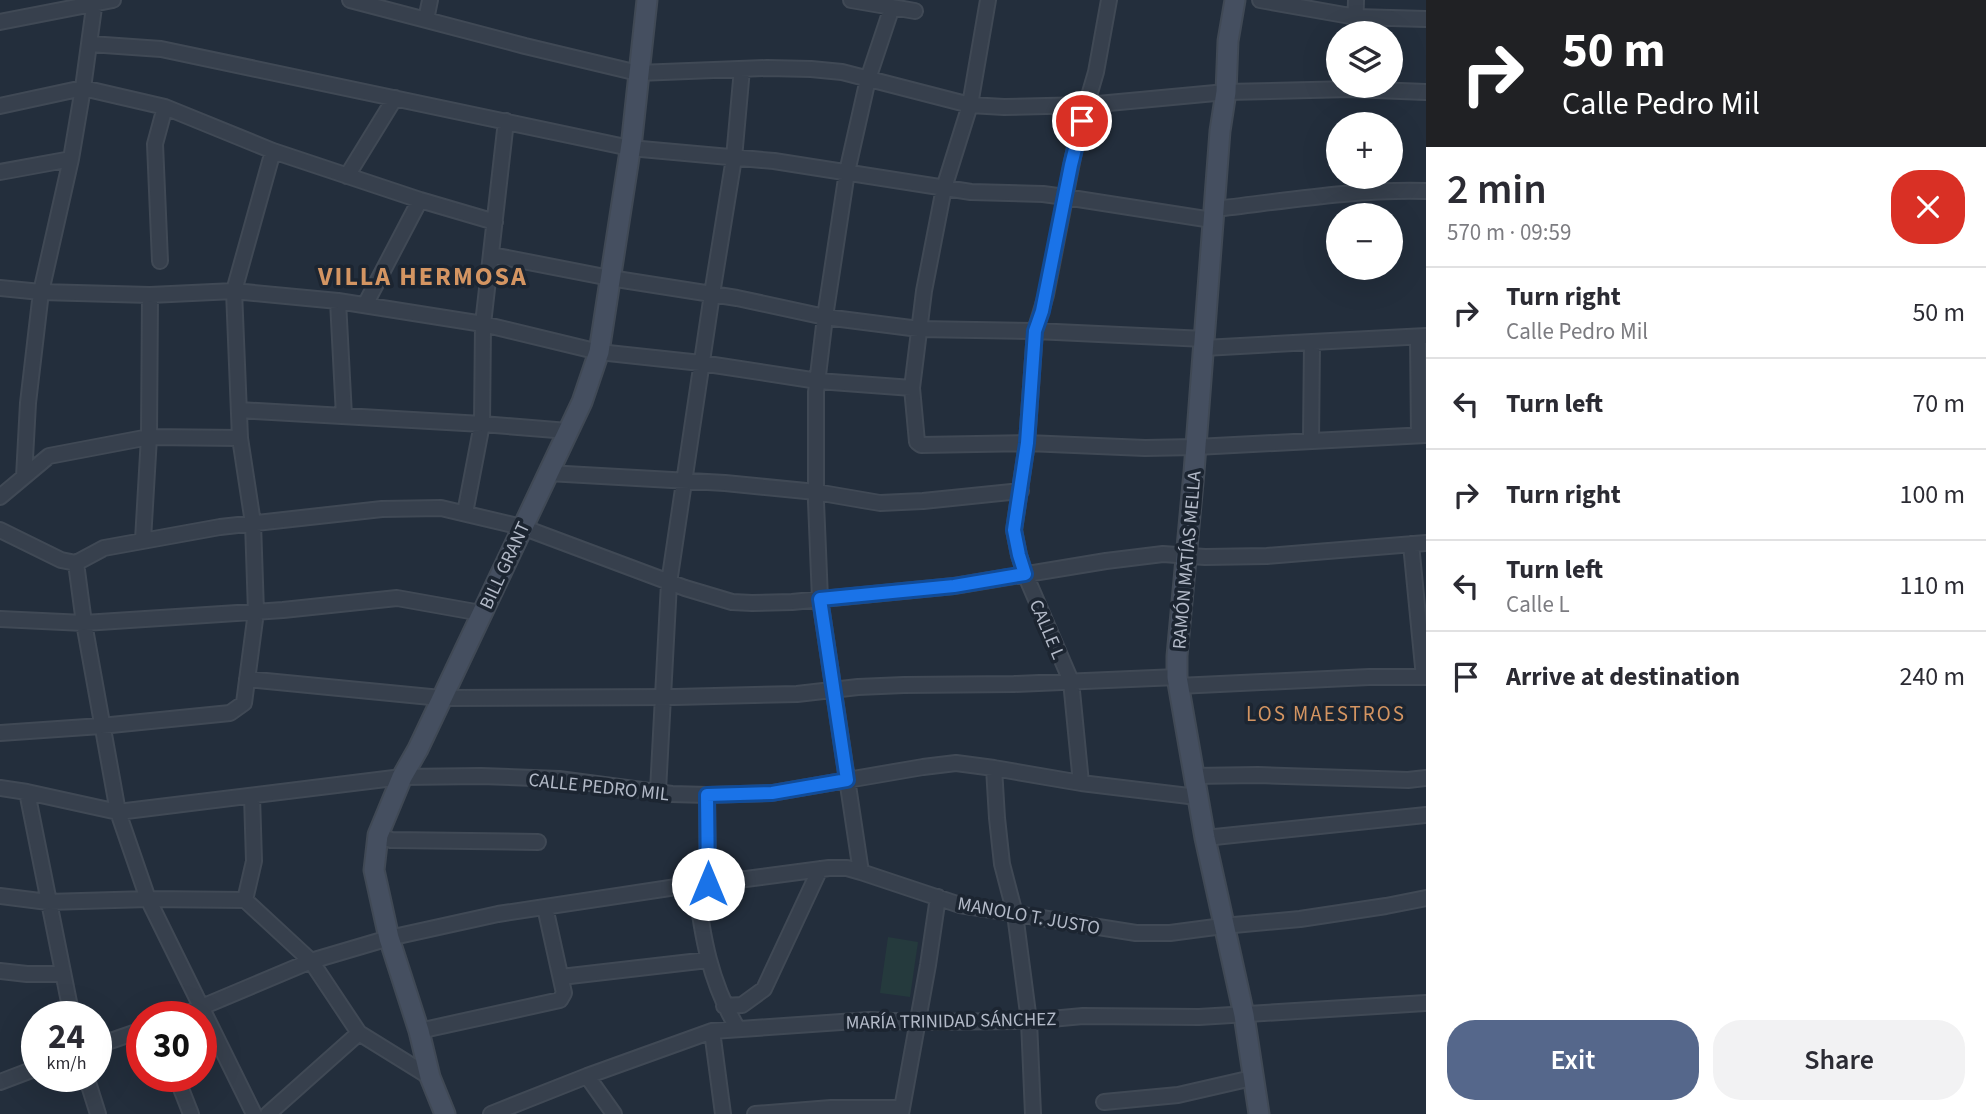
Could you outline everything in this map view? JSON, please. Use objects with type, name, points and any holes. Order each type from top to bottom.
[{"type":"street","points":[[0,22],[113,0]]},
{"type":"street","points":[[350,0],[638,73],[811,69],[842,72],[970,105],[1087,105],[1226,92],[1326,89]]},
{"type":"street","points":[[426,20],[430,0]]},
{"type":"street","name":"BILL GRANT","points":[[445,1114],[430,1077],[419,1031],[389,938],[374,870],[378,835],[402,777],[418,749],[582,402],[599,352],[630,148],[647,0]]},
{"type":"street","points":[[851,0],[876,2],[915,11]]},
{"type":"street","points":[[492,255],[825,317],[919,329],[1035,331],[1204,343],[1422,337],[1423,435],[1145,448],[917,442],[912,388],[919,329],[944,188],[970,105],[988,0]]},
{"type":"street","name":"CALLE L","points":[[1081,783],[1071,681],[1025,574],[1014,530],[1027,443],[1035,331],[1042,311],[1077,137],[1104,37],[1109,0]]},
{"type":"street","name":"RAMÓN MATÍAS MELLA","points":[[1235,0],[1228,41],[1226,92],[1220,131],[1177,656],[1178,682],[1193,776],[1244,1015],[1259,1114]]},
{"type":"street","points":[[1260,0],[1356,17],[1426,19]]},
{"type":"street","points":[[1356,0],[1356,21]]},
{"type":"street","points":[[24,477],[28,403],[41,292],[71,159],[90,44],[94,2]]},
{"type":"street","points":[[861,872],[820,599],[816,492],[818,381],[847,172],[868,79],[892,7]]},
{"type":"street","points":[[90,44],[161,49],[630,148],[847,172],[987,194],[1043,194],[1213,215],[1324,194],[1426,191]]},
{"type":"street","points":[[658,791],[669,583],[734,158],[742,69]]},
{"type":"street","points":[[0,106],[83,88],[165,107],[273,151],[495,222]]},
{"type":"street","points":[[1403,91],[1426,92]]},
{"type":"street","points":[[347,176],[395,98]]},
{"type":"street","points":[[160,261],[155,144],[165,107]]},
{"type":"street","points":[[465,513],[482,424],[483,324],[506,121]]},
{"type":"street","points":[[0,733],[229,713],[244,703],[256,612],[253,523],[240,438],[234,291],[273,151]]},
{"type":"street","points":[[0,172],[71,159]]},
{"type":"street","points":[[365,305],[420,200]]},
{"type":"street","points":[[0,288],[150,295],[234,291],[338,301],[483,324],[599,352],[701,363],[818,381],[912,388]]},
{"type":"street","points":[[143,540],[149,437],[150,295]]},
{"type":"street","points":[[338,301],[344,416]]},
{"type":"street","points":[[1311,342],[1311,441]]},
{"type":"street","points":[[239,410],[568,431]]},
{"type":"street","points":[[0,497],[49,456],[149,437],[240,438]]},
{"type":"street","points":[[548,472],[684,480],[816,492],[880,503],[1021,491]]},
{"type":"street","points":[[0,530],[61,560],[76,563],[104,548],[253,523],[382,509],[441,508],[522,527],[669,583],[732,601],[752,603],[792,602],[954,586],[1163,554],[1205,557],[1267,556],[1426,543]]},
{"type":"street","points":[[247,679],[441,698],[797,694],[904,685],[1425,677],[1410,544]]},
{"type":"street","points":[[76,563],[101,726],[118,811],[148,899],[199,1001]]},
{"type":"street","points":[[0,619],[84,623],[256,612],[397,598],[481,613]]},
{"type":"street","name":"CALLE PEDRO MIL","points":[[0,788],[118,811],[402,777],[559,779],[672,794],[772,793],[956,763],[1081,783],[1197,797]]},
{"type":"street","points":[[994,768],[1002,864],[1015,914],[1029,1021],[1033,1114]]},
{"type":"street","points":[[1193,776],[1258,775],[1408,780],[1426,778]]},
{"type":"street","points":[[27,792],[69,1001]]},
{"type":"street","points":[[707,795],[700,924],[708,960],[724,1006],[738,1029]]},
{"type":"street","points":[[245,900],[254,862],[252,796]]},
{"type":"street","points":[[1205,838],[1426,815]]},
{"type":"street","points":[[378,835],[391,839],[538,842]]},
{"type":"street","name":"MANOLO T. JUSTO","points":[[217,1002],[311,961],[389,938],[498,914],[820,869],[847,868],[960,905],[1136,933],[1170,933],[1300,919],[1426,898]]},
{"type":"street","points":[[724,1006],[742,1005],[764,989],[820,869]]},
{"type":"street","points":[[0,895],[48,902],[245,900],[311,961],[359,1033],[430,1077]]},
{"type":"street","points":[[755,1114],[831,1108],[901,1111],[938,897]]},
{"type":"street","points":[[419,1031],[560,1000],[564,992],[545,908]]},
{"type":"street","points":[[561,977],[708,960]]},
{"type":"street","points":[[0,971],[63,974]]},
{"type":"street","name":"MARÍA TRINIDAD SÁNCHEZ","points":[[491,1114],[712,1031],[870,1020],[1029,1021],[1083,1016],[1199,1017],[1426,1003]]},
{"type":"street","points":[[712,1031],[723,1114]]},
{"type":"street","points":[[268,1114],[359,1033]]},
{"type":"street","points":[[217,1037],[254,1114]]},
{"type":"street","points":[[0,1082],[21,1074]]},
{"type":"street","points":[[587,1076],[614,1114]]},
{"type":"street","points":[[1104,1102],[1178,1095],[1252,1078]]},
{"type":"street","points":[[91,1092],[98,1114]]},
{"type":"street","points":[[182,1092],[191,1114]]},
{"type":"green space","points":[[888,937],[918,942],[910,997],[880,993]]},
{"type":"district","name":"VILLA HERMOSA","points":[[423,276]]},
{"type":"district","name":"LOS MAESTROS","points":[[1326,714]]},
{"type":"route","points":[[708,884],[707,795],[772,793],[847,780],[820,599],[954,586],[1025,574],[1014,530],[1027,443],[1035,331],[1042,311],[1082,121]]}]
